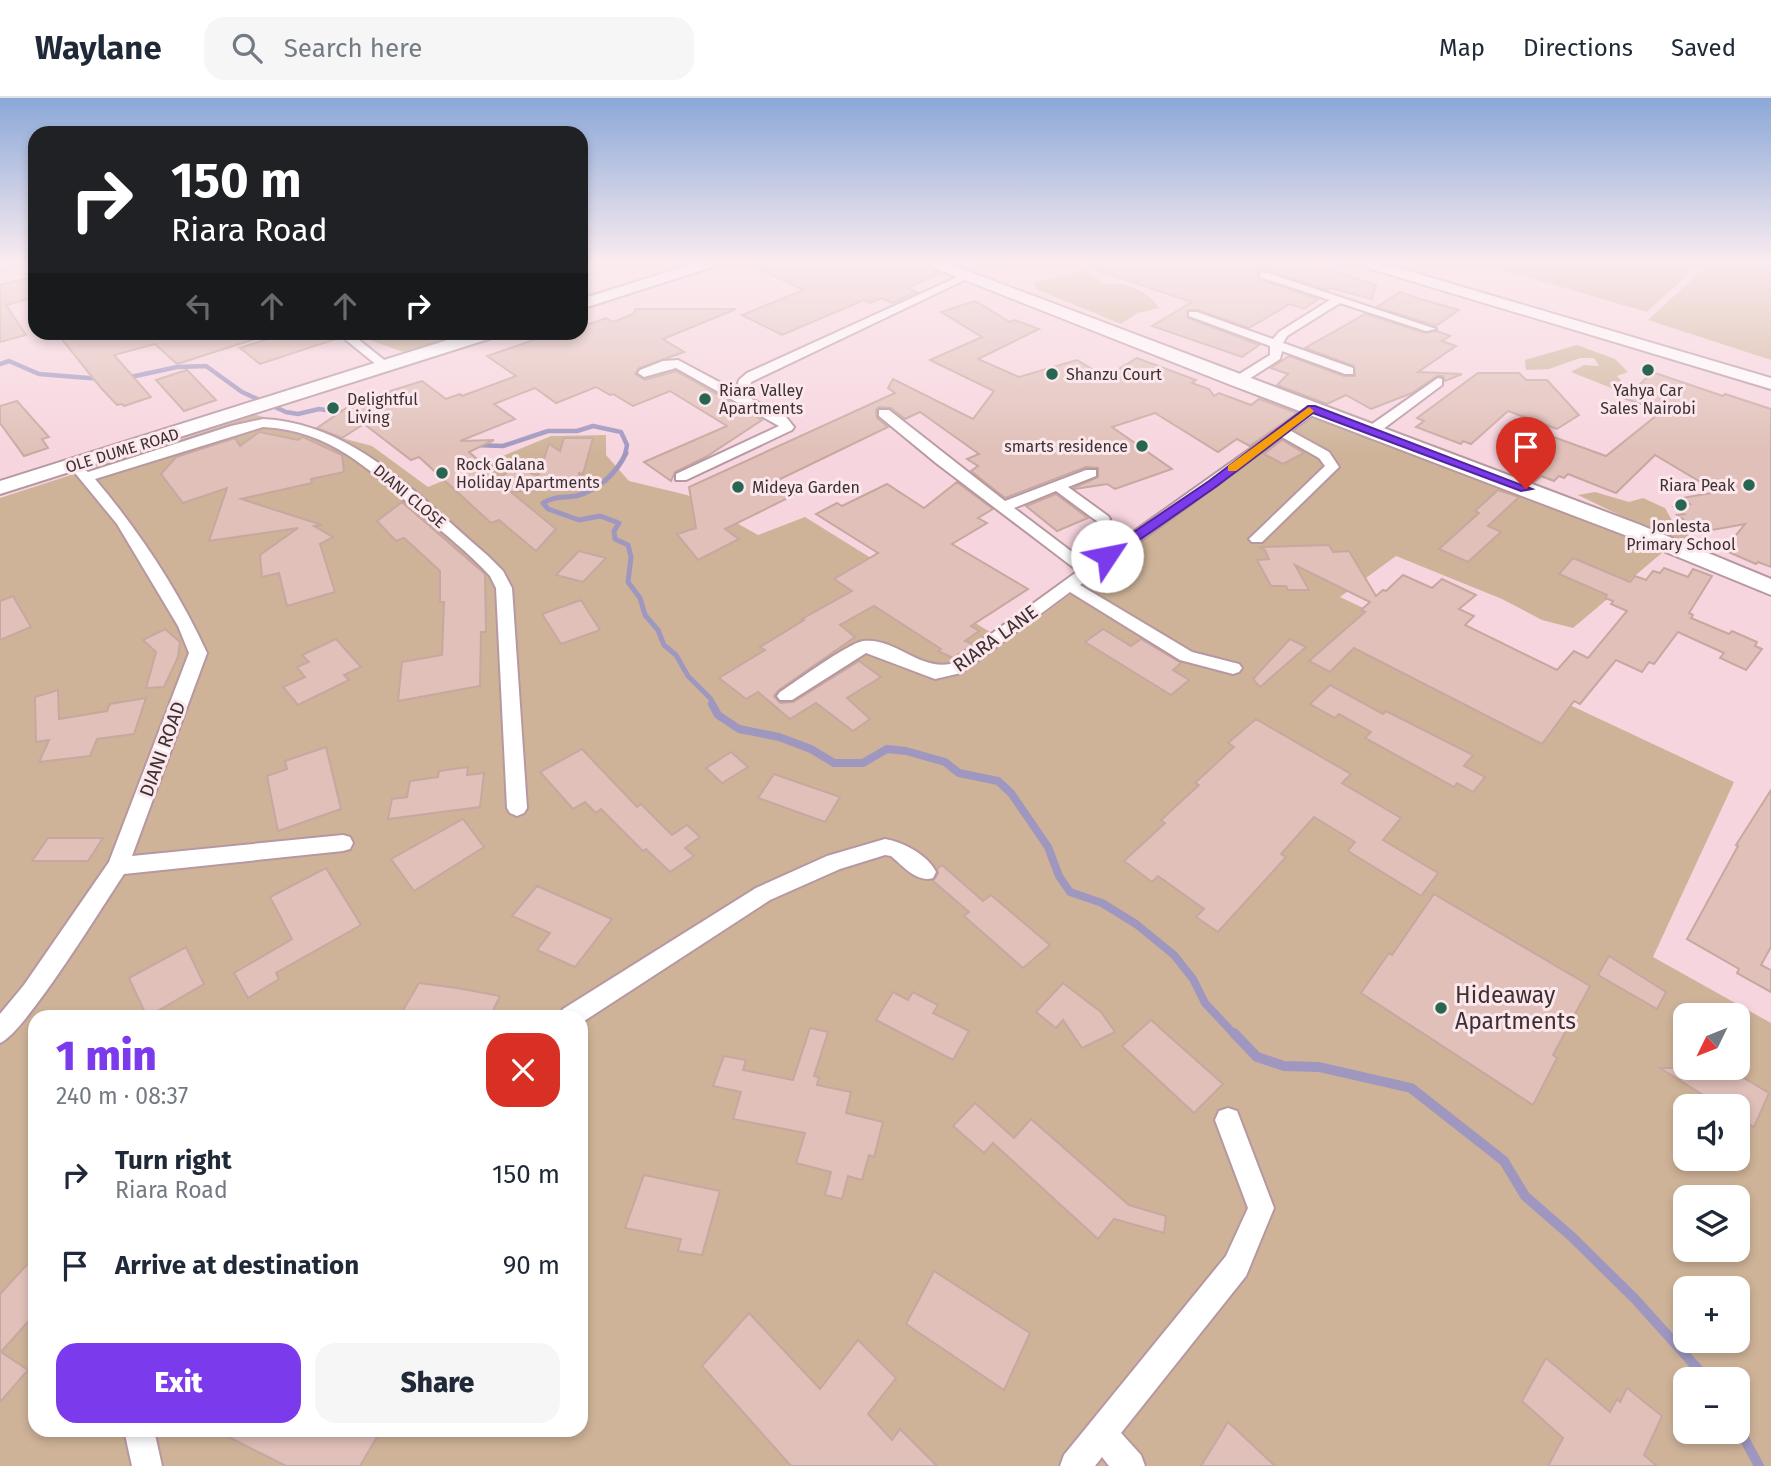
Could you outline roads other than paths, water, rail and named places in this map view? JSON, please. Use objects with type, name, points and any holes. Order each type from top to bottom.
[{"type":"street","points":[[741,398],[745,380],[751,376],[854,328]]},
{"type":"street","points":[[1102,328],[1640,533],[1771,588]]},
{"type":"street","points":[[1231,328],[1349,370]]},
{"type":"street","points":[[1237,381],[1276,356],[1276,344],[1283,334],[1293,328]]},
{"type":"street","points":[[1583,328],[1771,384]]},
{"type":"street","points":[[1621,328],[1771,373]]},
{"type":"street","points":[[352,340],[387,367],[468,340]]},
{"type":"street","points":[[644,373],[667,364],[678,364],[782,420],[787,427],[681,477]]},
{"type":"street","name":"OLE DUME ROAD","points":[[2,484],[81,470],[244,412],[387,367]]},
{"type":"street","points":[[1370,432],[1438,382]]},
{"type":"street","name":"RIARA LANE","points":[[786,696],[863,647],[874,647],[935,673],[956,669],[1086,570],[1213,483],[1312,408]]},
{"type":"street","points":[[884,413],[941,460],[1086,570]]},
{"type":"street","name":"DIANI CLOSE","points":[[81,470],[263,424],[311,431],[358,453],[482,558],[497,574],[504,588],[517,808]]},
{"type":"street","points":[[1257,539],[1332,467],[1324,455],[1281,432]]},
{"type":"street","name":"DIANI ROAD","points":[[0,1032],[32,992],[118,866],[198,653],[186,626],[123,522],[81,470]]},
{"type":"street","points":[[1003,507],[1091,473]]},
{"type":"street","points":[[1057,485],[1103,519]]},
{"type":"street","points":[[1068,584],[1186,656],[1233,668]]},
{"type":"street","points":[[118,866],[343,843]]},
{"type":"street","points":[[582,1010],[763,894],[834,862],[885,847],[897,849],[926,872]]},
{"type":"street","points":[[1075,1466],[1236,1266],[1261,1208],[1228,1120]]},
{"type":"street","points":[[1101,1434],[1130,1466]]},
{"type":"street","points":[[141,1437],[147,1466]]},
{"type":"waterway","points":[[0,364],[9,361],[39,374],[101,379]]},
{"type":"waterway","points":[[126,378],[177,367],[206,366],[242,392],[286,412],[298,414],[319,409],[347,413]]},
{"type":"waterway","points":[[475,445],[503,446],[548,431],[577,431],[593,426],[621,432],[627,445],[625,455]]},
{"type":"waterway","points":[[625,455],[612,474],[591,490],[543,503],[548,509],[579,520],[600,516],[619,523],[614,531],[615,539],[628,545],[631,557],[628,582],[640,598],[645,615],[658,630],[664,645],[676,655],[688,676],[711,699],[712,705]]},
{"type":"waterway","points":[[712,704],[718,715],[739,729],[779,737],[811,749],[834,763],[863,763],[887,749],[906,751],[945,762],[959,773],[998,781],[1011,793],[1048,847],[1059,876],[1070,892],[1102,903],[1136,924],[1174,955],[1193,979],[1205,1003],[1235,1035]]},
{"type":"waterway","points":[[1234,1033],[1257,1057],[1284,1066],[1319,1067],[1411,1088],[1504,1161],[1525,1196],[1571,1236],[1635,1299],[1696,1367]]},
{"type":"waterway","points":[[1747,1444],[1759,1466]]},
{"type":"place","name":"Yahya Car Sales Nairobi","points":[[1648,370]]},
{"type":"place","name":"Shanzu Court","points":[[1052,374]]},
{"type":"place","name":"Riara Valley Apartments","points":[[705,399]]},
{"type":"place","name":"Delightful Living","points":[[333,408]]},
{"type":"place","name":"smarts residence","points":[[1142,446]]},
{"type":"place","name":"Rock Galana Holiday Apartments","points":[[442,473]]},
{"type":"place","name":"Riara Peak","points":[[1749,485]]},
{"type":"place","name":"Mideya Garden","points":[[738,487]]},
{"type":"place","name":"Jonlesta Primary School","points":[[1681,505]]},
{"type":"place","name":"Hideaway Apartments","points":[[1441,1008]]}]
